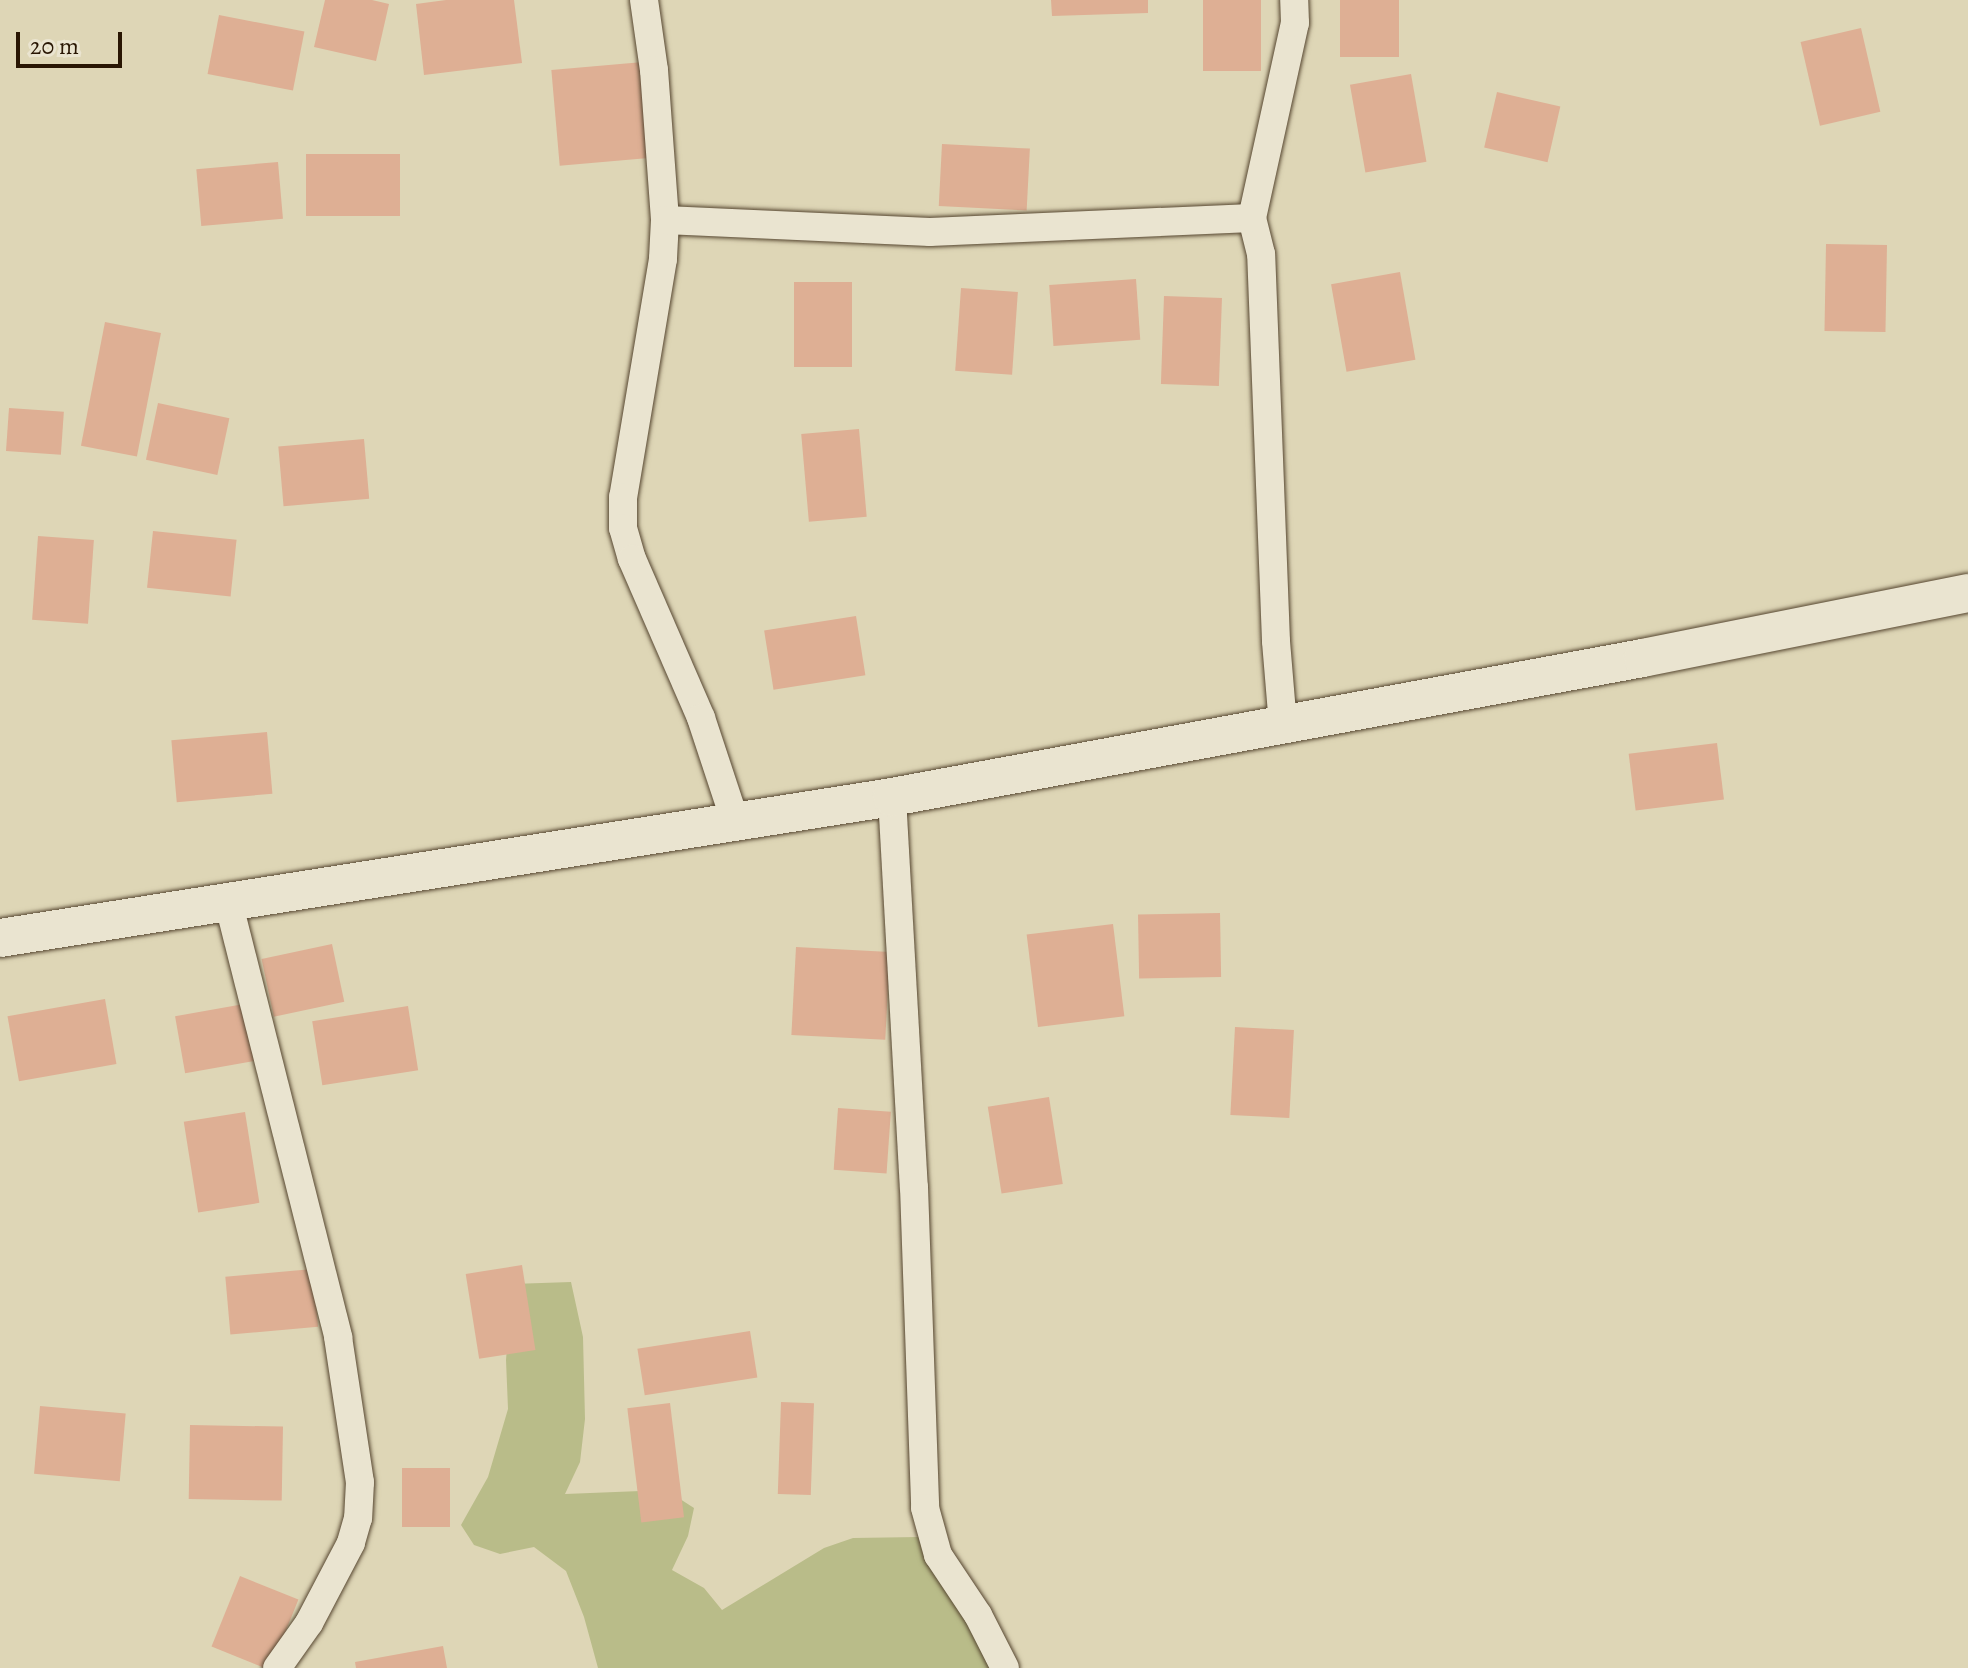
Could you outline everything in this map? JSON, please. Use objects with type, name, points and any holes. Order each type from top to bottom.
[{"type":"main road","points":[[0,938],[892,797],[1968,593]]},
{"type":"street","points":[[644,0],[654,70],[665,220],[663,259],[623,497],[623,528],[632,559],[701,718],[735,821]]},
{"type":"street","points":[[1283,725],[1276,641],[1261,254],[1252,218],[1295,23],[1294,0]]},
{"type":"street","points":[[665,220],[930,232],[1252,218]]},
{"type":"street","points":[[892,797],[914,1187],[925,1508],[938,1555],[978,1615],[1005,1668]]},
{"type":"street","points":[[228,901],[338,1337],[360,1482],[358,1518],[351,1543],[309,1623],[277,1668]]},
{"type":"green space","points":[[571,1282],[583,1337],[585,1419],[580,1462],[565,1494],[666,1490],[694,1508],[688,1536],[672,1570],[704,1588],[722,1610],[824,1548],[853,1538],[919,1537],[997,1668],[598,1668],[584,1617],[566,1571],[534,1547],[500,1554],[474,1545],[461,1525],[488,1477],[508,1409],[506,1360],[512,1284]]},
{"type":"building","points":[[325,0],[372,0],[389,4],[376,61],[314,47]]},
{"type":"building","points":[[446,0],[514,0],[522,63],[424,75],[416,4]]},
{"type":"building","points":[[1051,0],[1148,0],[1148,13],[1052,16]]},
{"type":"building","points":[[1203,0],[1261,0],[1261,71],[1203,71]]},
{"type":"building","points":[[1340,0],[1399,0],[1399,57],[1340,57]]},
{"type":"building","points":[[219,15],[304,32],[293,90],[208,74]]},
{"type":"building","points":[[1861,28],[1880,112],[1820,126],[1801,42]]},
{"type":"building","points":[[643,62],[651,158],[560,166],[551,70]]},
{"type":"building","points":[[1411,74],[1426,162],[1365,172],[1350,85]]},
{"type":"building","points":[[1497,92],[1560,107],[1548,162],[1484,148]]},
{"type":"building","points":[[942,144],[1030,149],[1027,211],[939,206]]},
{"type":"building","points":[[306,154],[400,154],[400,216],[306,216]]},
{"type":"building","points":[[278,162],[283,219],[201,226],[196,169]]},
{"type":"building","points":[[1826,244],[1887,245],[1885,332],[1824,331]]},
{"type":"building","points":[[1400,272],[1415,360],[1347,372],[1331,284]]},
{"type":"building","points":[[1136,279],[1140,340],[1053,346],[1049,285]]},
{"type":"building","points":[[794,282],[852,282],[852,367],[794,367]]},
{"type":"building","points":[[961,288],[1018,292],[1012,375],[955,371]]},
{"type":"building","points":[[1164,296],[1222,298],[1219,386],[1161,384]]},
{"type":"building","points":[[105,322],[161,333],[137,457],[81,446]]},
{"type":"building","points":[[158,403],[229,418],[217,475],[146,460]]},
{"type":"building","points":[[9,408],[64,412],[61,455],[6,451]]},
{"type":"building","points":[[859,429],[867,517],[809,522],[801,434]]},
{"type":"building","points":[[364,439],[369,499],[284,506],[278,446]]},
{"type":"building","points":[[153,531],[237,540],[231,596],[147,588]]},
{"type":"building","points":[[38,536],[94,540],[88,624],[32,620]]},
{"type":"building","points":[[856,616],[865,675],[774,690],[764,631]]},
{"type":"building","points":[[267,732],[272,794],[177,802],[171,740]]},
{"type":"building","points":[[1717,743],[1724,800],[1636,810],[1629,754]]},
{"type":"building","points":[[1220,913],[1221,977],[1139,978],[1138,914]]},
{"type":"building","points":[[1113,924],[1124,1016],[1038,1027],[1027,935]]},
{"type":"building","points":[[332,944],[344,1002],[274,1017],[262,959]]},
{"type":"building","points":[[796,947],[890,952],[885,1040],[791,1035]]},
{"type":"building","points":[[105,999],[116,1064],[19,1081],[8,1016]]},
{"type":"building","points":[[244,1004],[254,1061],[185,1073],[175,1016]]},
{"type":"building","points":[[408,1006],[418,1070],[322,1085],[312,1021]]},
{"type":"building","points":[[1235,1027],[1294,1030],[1289,1118],[1230,1115]]},
{"type":"building","points":[[1049,1097],[1063,1184],[1002,1194],[988,1107]]},
{"type":"building","points":[[838,1108],[891,1112],[887,1174],[834,1170]]},
{"type":"building","points":[[245,1112],[259,1203],[198,1213],[184,1122]]},
{"type":"building","points":[[522,1265],[535,1350],[479,1359],[466,1274]]},
{"type":"building","points":[[313,1269],[318,1327],[230,1334],[225,1277]]},
{"type":"building","points":[[750,1331],[757,1377],[645,1395],[637,1349]]},
{"type":"building","points":[[781,1402],[814,1403],[811,1495],[778,1494]]},
{"type":"building","points":[[670,1403],[684,1517],[641,1522],[627,1408]]},
{"type":"building","points":[[40,1406],[126,1413],[120,1481],[34,1474]]},
{"type":"building","points":[[190,1425],[283,1427],[282,1501],[189,1499]]},
{"type":"building","points":[[402,1468],[450,1468],[450,1527],[402,1527]]},
{"type":"building","points":[[240,1576],[298,1600],[271,1668],[212,1646]]},
{"type":"building","points":[[443,1646],[447,1668],[356,1668],[355,1662]]}]
